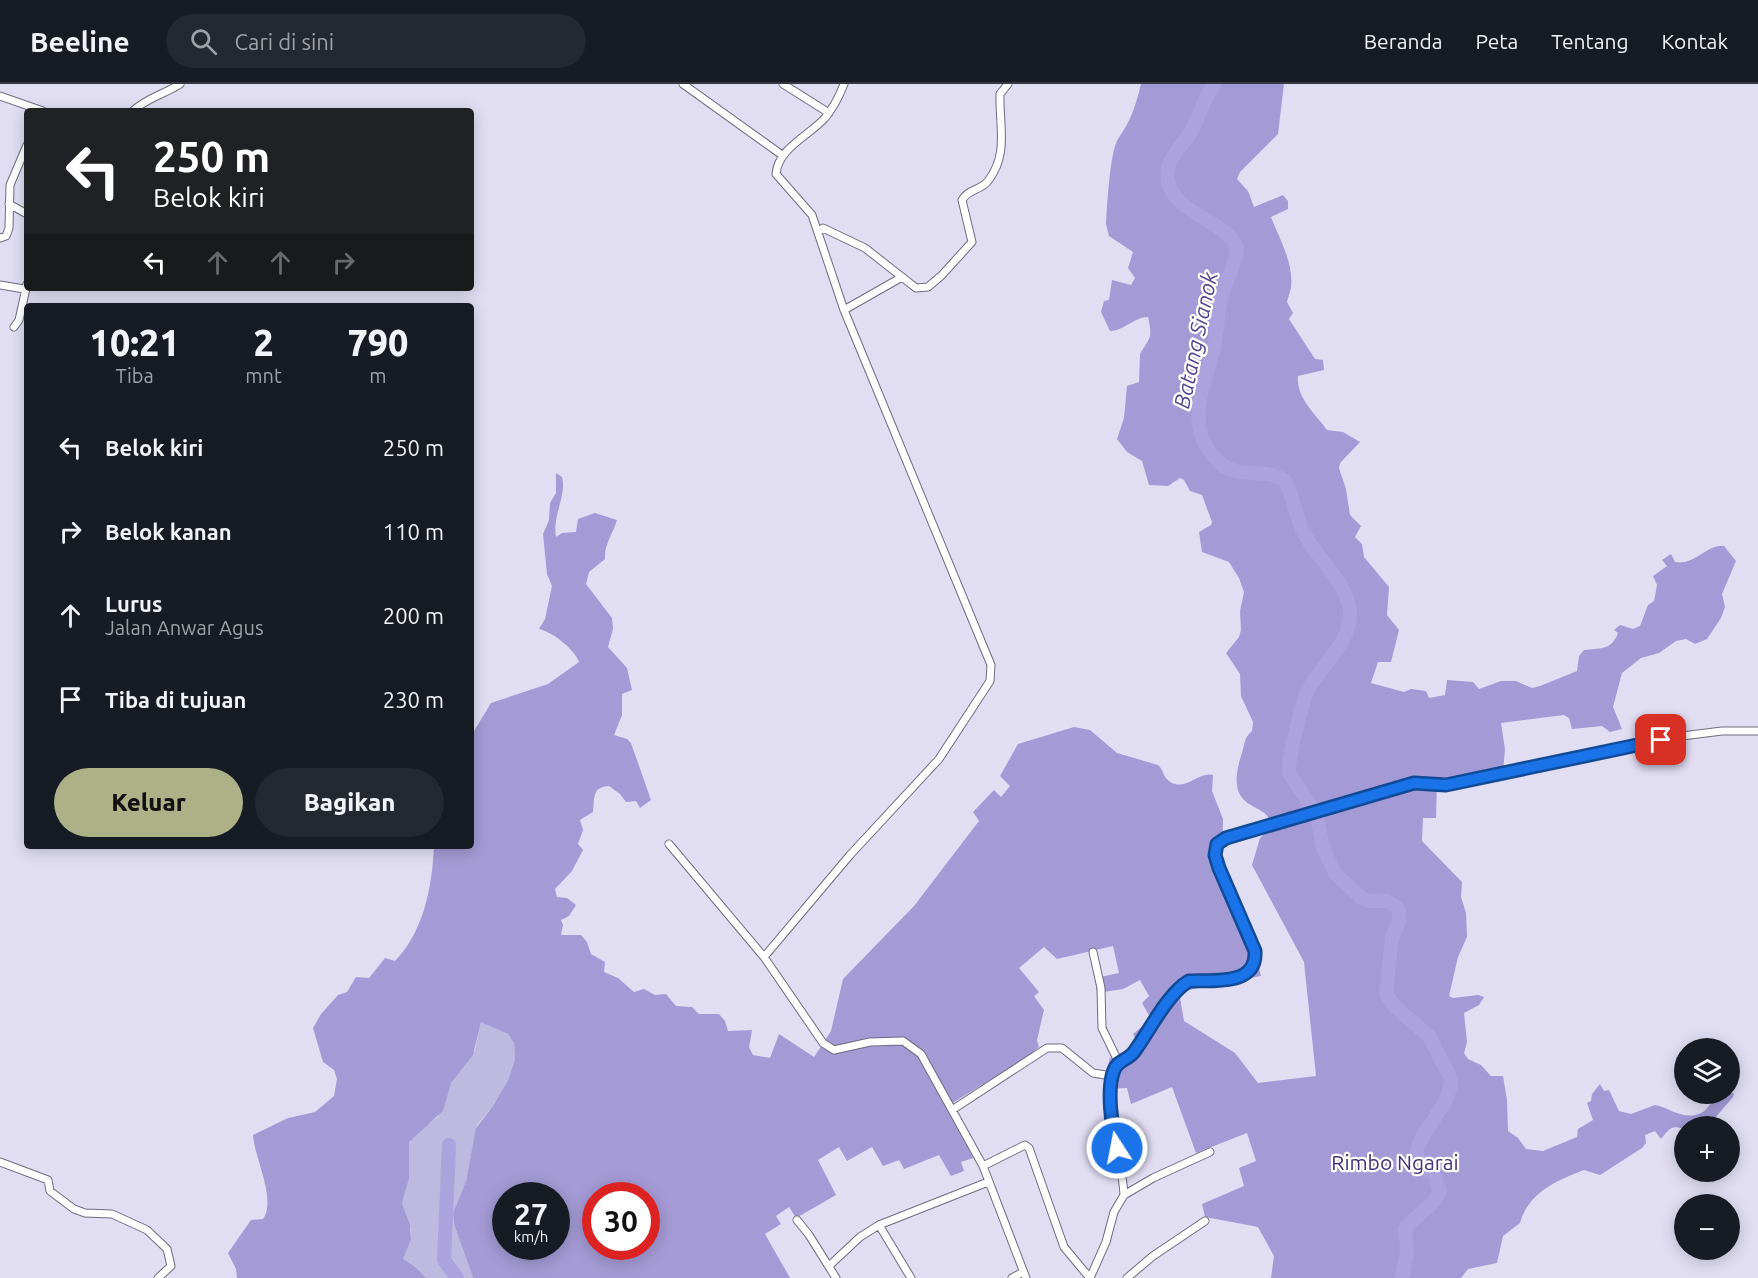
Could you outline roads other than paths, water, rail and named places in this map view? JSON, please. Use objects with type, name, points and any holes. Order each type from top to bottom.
[{"type":"street","points":[[136,108],[143,102],[159,97],[180,84]]},
{"type":"street","points":[[683,84],[782,155]]},
{"type":"street","points":[[783,84],[829,113]]},
{"type":"street","points":[[764,957],[850,855],[939,759],[990,681],[991,665],[844,310],[812,214],[776,174],[782,155],[829,113],[837,103],[844,84]]},
{"type":"street","points":[[818,232],[823,228],[865,248],[916,288],[928,287],[972,242],[962,200],[966,193],[988,181],[1000,165],[1003,120],[1000,94],[1008,84]]},
{"type":"street","points":[[0,96],[34,108]]},
{"type":"street","points":[[0,238],[6,237],[9,228],[10,186],[24,152]]},
{"type":"street","points":[[9,204],[24,212]]},
{"type":"street","points":[[844,310],[902,277]]},
{"type":"street","points":[[1,287],[24,287]]},
{"type":"street","points":[[14,327],[20,320],[24,291]]},
{"type":"street","points":[[1124,1195],[1123,1167],[1112,1128],[1112,1076],[1119,1063],[1132,1055],[1183,985],[1189,981],[1241,978],[1250,972],[1256,962],[1255,951],[1219,868],[1215,855],[1217,844],[1226,838],[1414,783],[1446,785],[1683,736],[1722,731],[1758,731]]},
{"type":"street","points":[[669,844],[764,957],[823,1043],[834,1050],[870,1042],[903,1041],[921,1054],[983,1166],[1024,1275],[1012,1278]]},
{"type":"street","points":[[1094,952],[1101,988],[1101,1024],[1119,1063]]},
{"type":"street","points":[[952,1110],[1047,1048],[1062,1048],[1093,1072],[1112,1076]]},
{"type":"street","points":[[983,1166],[1024,1145],[1029,1148],[1064,1247],[1090,1278],[1106,1242],[1114,1212],[1124,1195],[1153,1178],[1210,1152]]},
{"type":"street","points":[[0,1162],[48,1180],[50,1191],[75,1209],[85,1213],[112,1214],[147,1230],[167,1250],[171,1266],[158,1278]]},
{"type":"street","points":[[829,1266],[860,1237],[879,1225],[988,1182]]},
{"type":"street","points":[[797,1220],[836,1278]]},
{"type":"street","points":[[1127,1278],[1153,1256],[1205,1221]]},
{"type":"street","points":[[879,1225],[911,1278]]},
{"type":"waterway","name":"Batang Sianok","points":[[1214,84],[1192,130],[1171,160],[1168,181],[1173,194],[1183,205],[1223,230],[1232,239],[1237,249],[1221,299],[1214,347],[1201,393],[1199,422],[1202,437],[1208,450],[1228,468],[1245,473],[1270,474],[1285,481],[1304,533],[1338,580],[1348,601],[1350,612],[1346,633],[1306,695],[1293,744],[1289,773],[1317,815],[1323,849],[1335,873],[1361,898],[1369,901],[1387,901],[1399,909],[1399,921],[1392,938],[1386,993],[1396,1008],[1429,1036],[1451,1079],[1443,1106],[1419,1143],[1417,1155],[1421,1165],[1434,1174],[1440,1190],[1434,1201],[1405,1229],[1407,1251],[1402,1278]]},
{"type":"waterway","points":[[449,1145],[444,1260],[457,1278]]},
{"type":"park label","name":"Rimbo Ngarai","points":[[1395,1162]]}]
